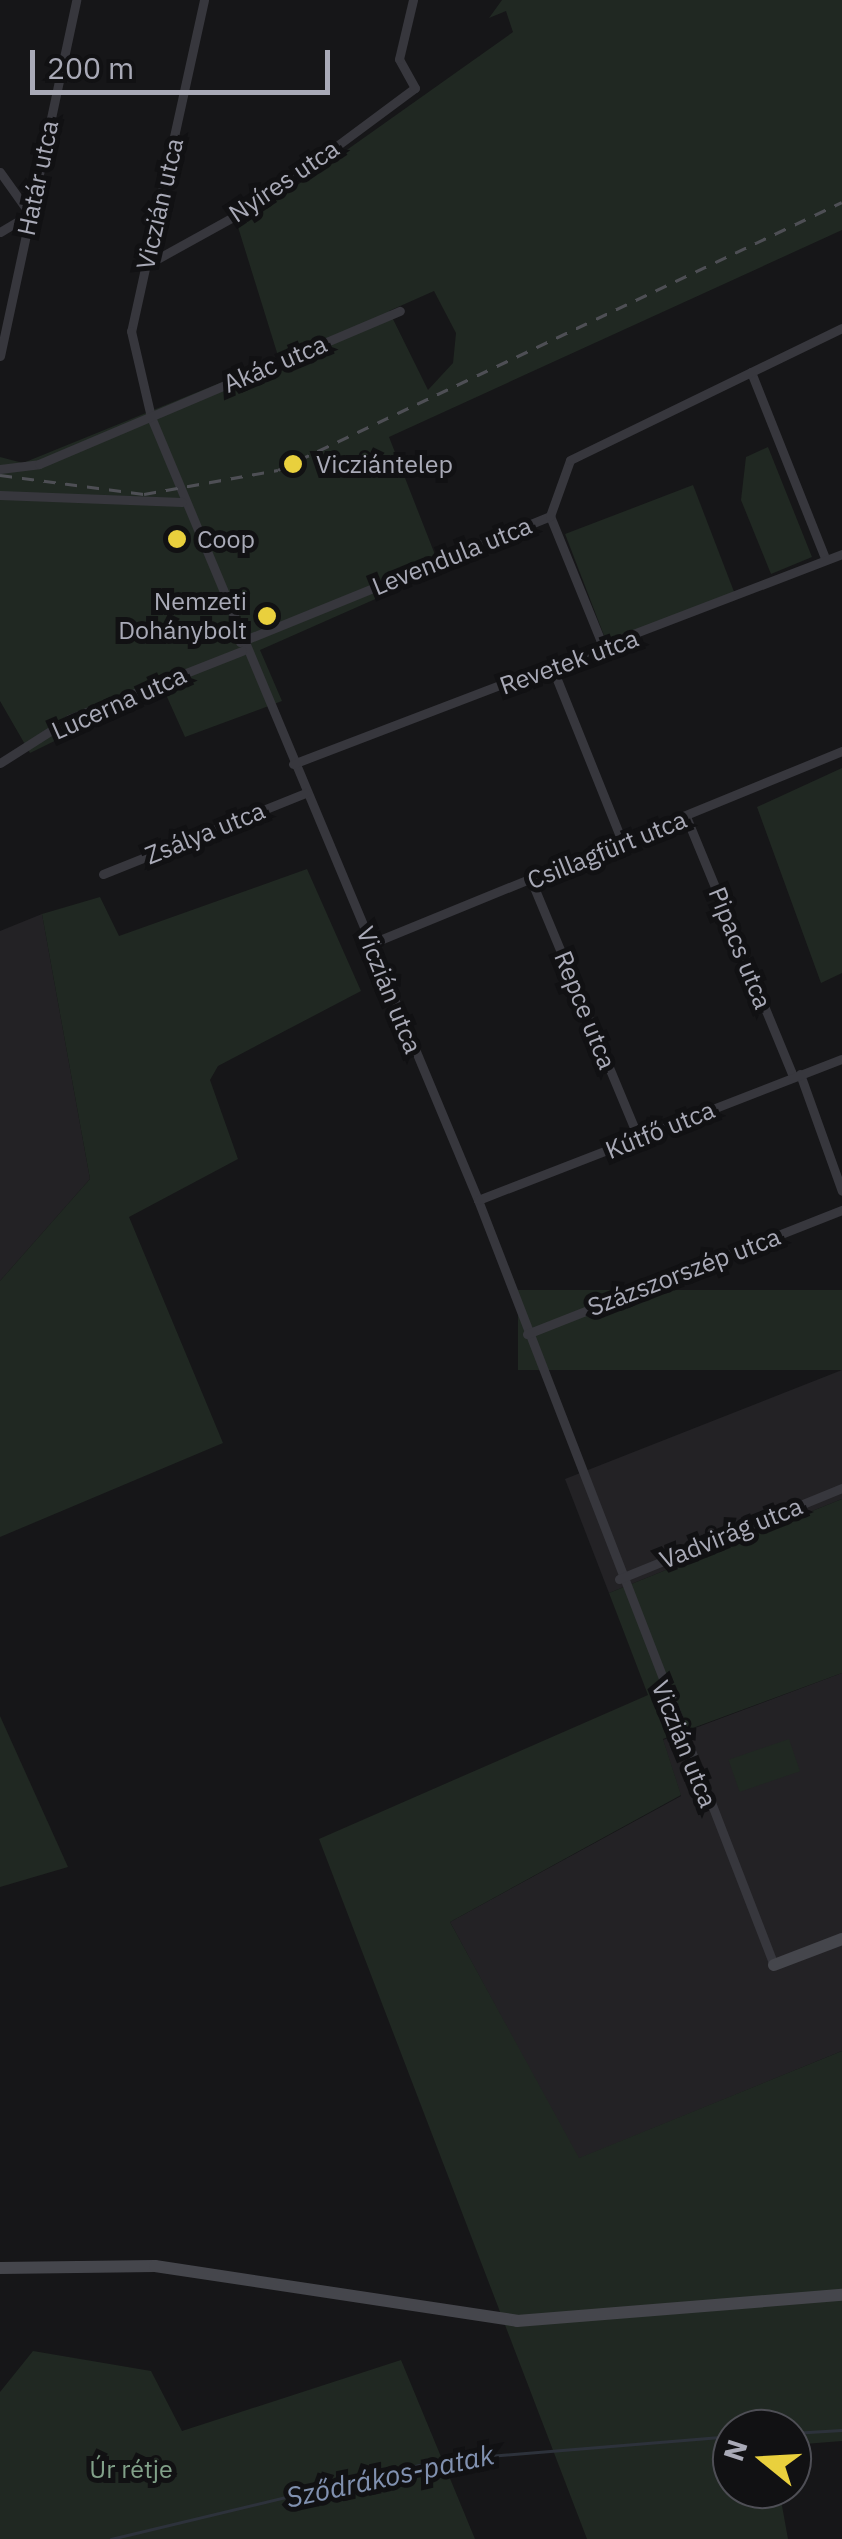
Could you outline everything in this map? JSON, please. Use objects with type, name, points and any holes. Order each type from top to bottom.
[{"type":"main road","points":[[774,1965],[842,1939]]},
{"type":"main road","points":[[0,2268],[155,2266],[517,2321],[842,2295]]},
{"type":"street","name":"Határ utca","points":[[0,356],[76,0]]},
{"type":"street","name":"Viczián utca","points":[[204,0],[130,340],[151,417],[241,646],[478,1200],[619,1578],[774,1965]]},
{"type":"street","name":"Nyíres utca","points":[[148,264],[264,200],[416,88],[399,59],[413,0]]},
{"type":"street","points":[[0,172],[30,214],[0,232]]},
{"type":"street","name":"Akác utca","points":[[151,417],[400,311]]},
{"type":"street","name":"Levendula utca","points":[[241,646],[550,516],[570,460],[842,328]]},
{"type":"street","points":[[751,372],[826,560]]},
{"type":"street","points":[[0,468],[15,472],[151,417]]},
{"type":"street","points":[[0,495],[182,502]]},
{"type":"street","points":[[550,516],[604,649]]},
{"type":"street","name":"Revetek utca","points":[[293,764],[604,649],[842,554]]},
{"type":"street","name":"Lucerna utca","points":[[0,763],[70,719],[241,646]]},
{"type":"street","points":[[552,667],[623,844]]},
{"type":"street","name":"Csillagfürt utca","points":[[370,944],[687,819],[842,750]]},
{"type":"street","name":"Zsálya utca","points":[[103,874],[306,792]]},
{"type":"street","name":"Pipacs utca","points":[[687,819],[842,1191]]},
{"type":"street","name":"Repce utca","points":[[531,880],[638,1140]]},
{"type":"street","name":"Kútfő utca","points":[[478,1200],[842,1058]]},
{"type":"street","name":"Százszorszép utca","points":[[526,1334],[842,1210]]},
{"type":"street","name":"Vadvirág utca","points":[[619,1578],[842,1488]]},
{"type":"shaded area","points":[[42,914],[90,1179],[0,1281],[0,931]]},
{"type":"shaded area","points":[[842,1370],[842,1499],[609,1593],[565,1479]]},
{"type":"shaded area","points":[[842,1673],[842,2051],[578,2159],[450,1922],[681,1796],[663,1740]]},
{"type":"green space","points":[[502,0],[842,0],[842,230],[389,437],[441,570],[260,650],[282,701],[185,737],[163,688],[30,753],[0,701],[0,457],[23,463],[279,359],[238,227],[513,32],[506,11],[489,18]],"holes":[[[434,291],[456,333],[453,363],[428,390],[389,311]]]},
{"type":"green space","points":[[768,447],[812,557],[771,574],[741,500],[746,457]]},
{"type":"green space","points":[[693,485],[734,592],[606,641],[565,534]]},
{"type":"green space","points":[[842,768],[842,973],[821,983],[757,807]]},
{"type":"green space","points":[[307,869],[361,991],[218,1066],[210,1080],[238,1159],[129,1217],[223,1443],[0,1537],[0,1281],[90,1179],[42,914],[100,897],[119,936]]},
{"type":"green space","points":[[518,1290],[842,1290],[842,1370],[518,1370]]},
{"type":"green space","points":[[842,1499],[842,1673],[663,1739],[681,1795],[450,1922],[579,2158],[842,2051],[842,2441],[812,2443],[812,2409],[712,2409],[712,2509],[783,2509],[788,2539],[587,2539],[319,1839],[648,1695],[609,1593]]},
{"type":"green space","points":[[0,1716],[68,1867],[0,1887]]},
{"type":"green space","points":[[789,1739],[800,1771],[740,1792],[728,1760]]},
{"type":"green space","name":"Úr rétje","points":[[33,2351],[151,2371],[182,2431],[401,2360],[475,2539],[0,2539],[0,2392]]},
{"type":"waterway","name":"Sződrákos-patak","points":[[812,2432],[842,2430]]},
{"type":"waterway","name":"Sződrákos-patak","points":[[111,2539],[440,2460],[712,2438]]},
{"type":"railway","points":[[0,475],[144,494],[278,470],[842,202]]},
{"type":"place","name":"Vicziántelep","points":[[293,464]]},
{"type":"place","name":"Coop","points":[[177,539]]},
{"type":"place","name":"Nemzeti Dohánybolt","points":[[267,616]]}]
